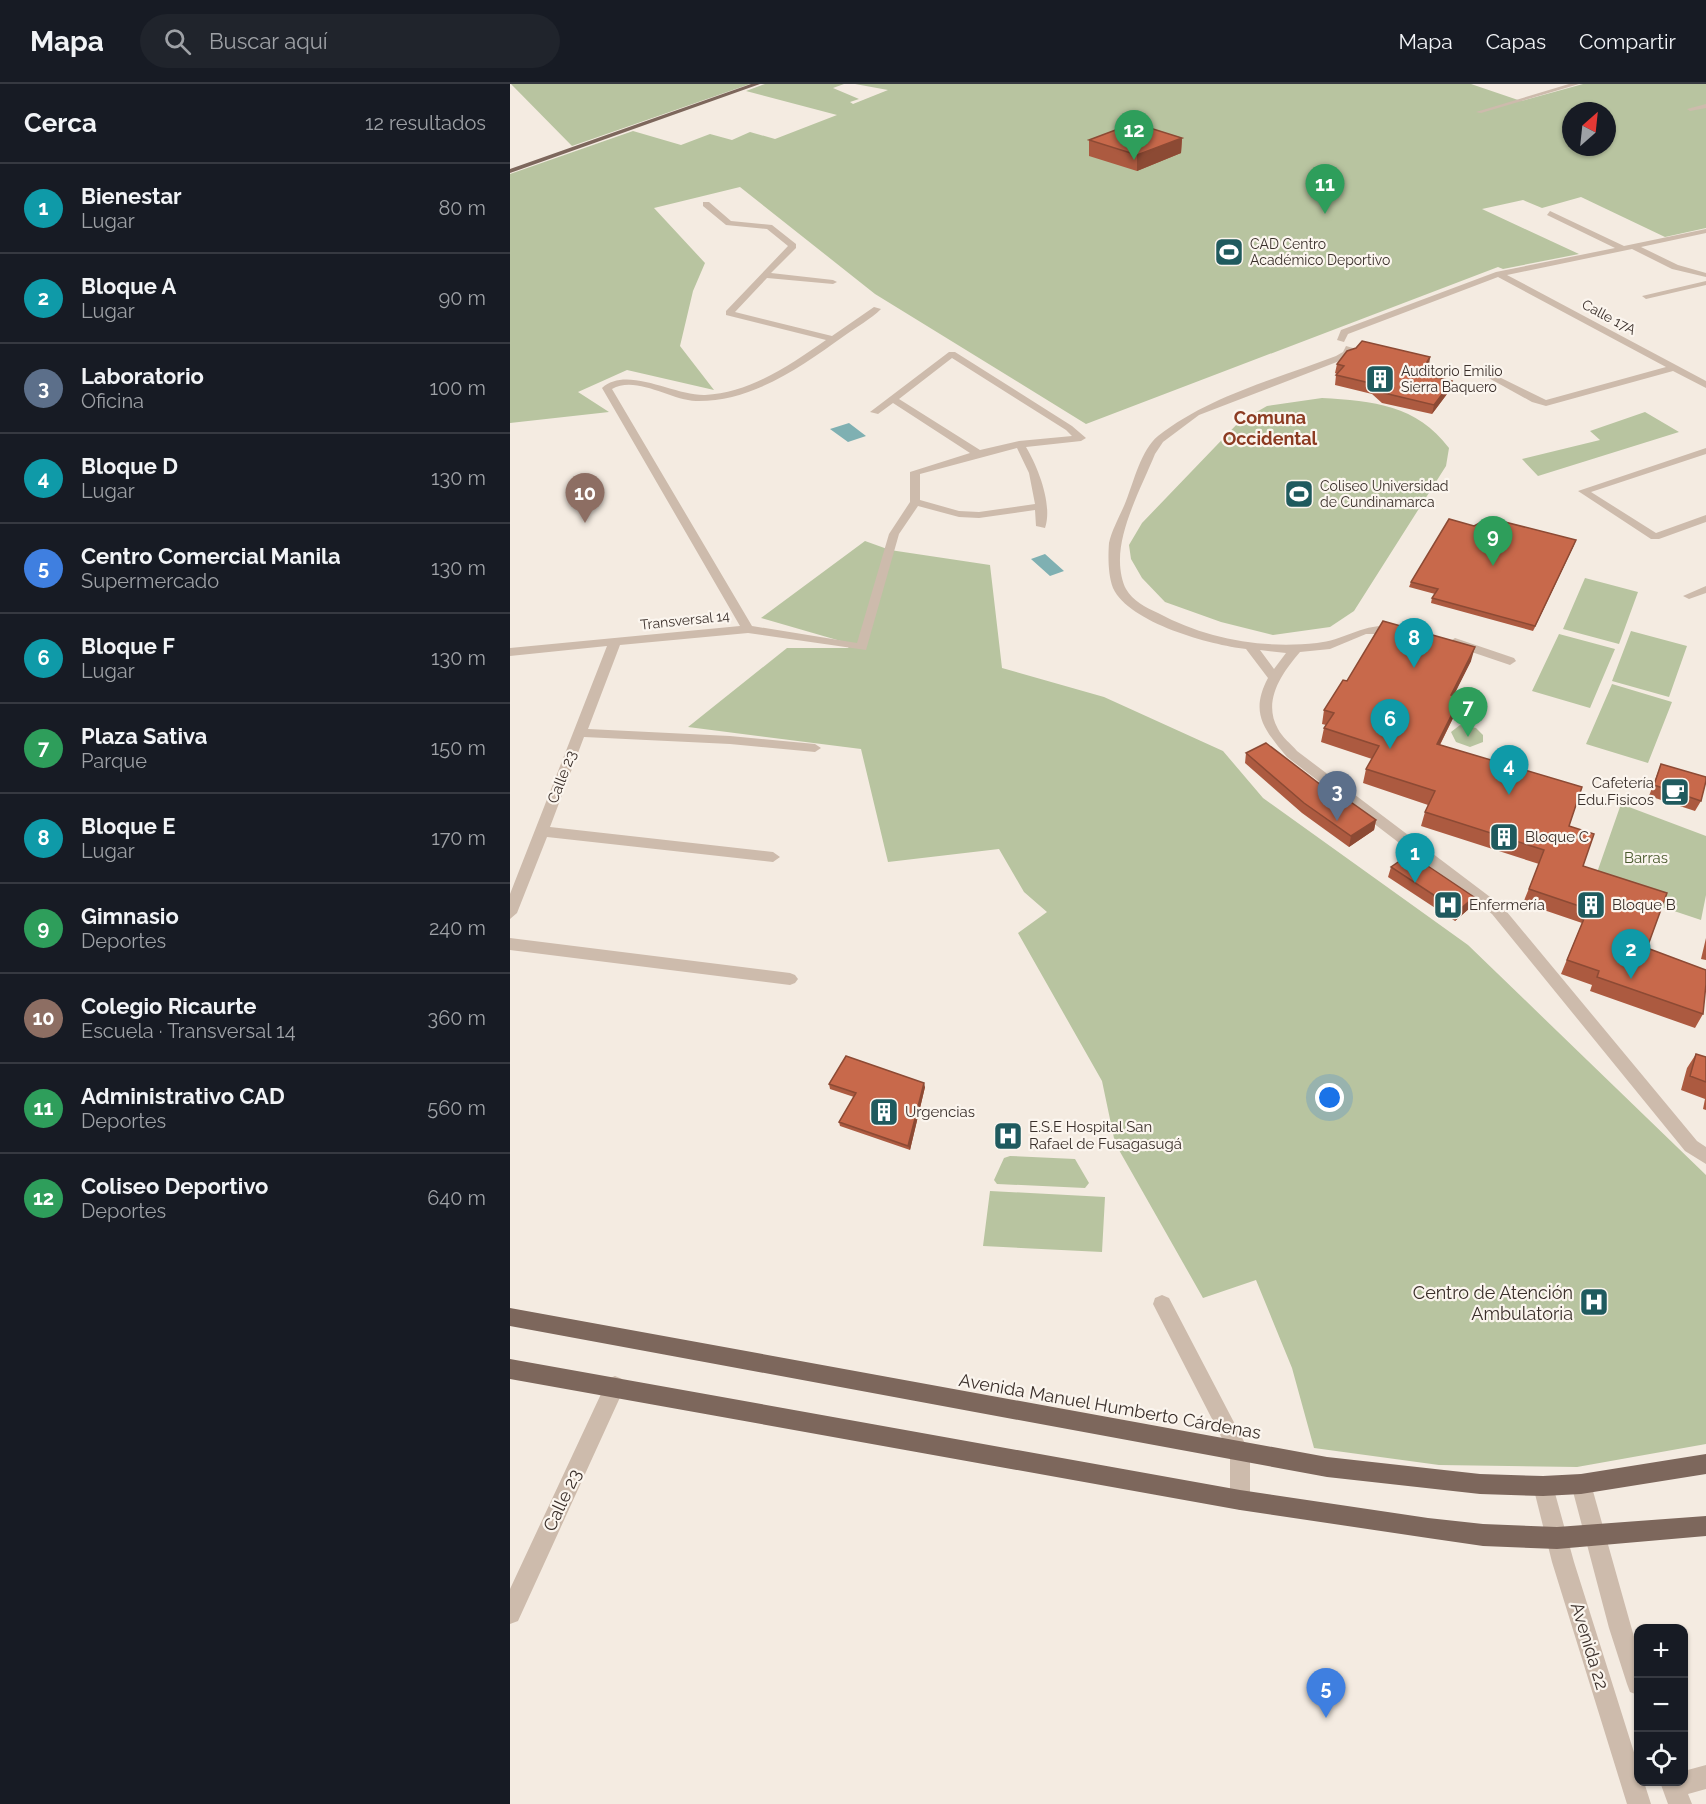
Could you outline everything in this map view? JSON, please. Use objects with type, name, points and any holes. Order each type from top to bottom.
[{"type":"main road","points":[[510,171],[757,84]]},
{"type":"main road","name":"Avenida Manuel Humberto Cárdenas","points":[[510,1317],[1240,1453],[1327,1467],[1445,1480],[1543,1486],[1581,1484],[1706,1464]]},
{"type":"main road","points":[[510,1369],[615,1386],[1240,1500],[1483,1535],[1594,1537],[1706,1526]]},
{"type":"street","points":[[1479,112],[1570,85]]},
{"type":"street","points":[[1690,109],[1706,106]]},
{"type":"street","points":[[706,204],[729,223],[769,227],[793,246],[729,314],[832,339]]},
{"type":"street","points":[[1550,213],[1622,248]]},
{"type":"street","points":[[1412,631],[1364,631],[1326,646],[1296,649],[1250,646],[1226,643],[1176,628],[1133,605],[1119,588],[1114,564],[1115,541],[1150,454],[1159,440],[1175,426],[1196,413],[1339,358],[1347,353],[1344,332],[1499,273],[1706,231]]},
{"type":"street","points":[[1633,246],[1675,267],[1706,275]]},
{"type":"street","name":"Calle 17A","points":[[1499,273],[1706,385]]},
{"type":"street","points":[[765,275],[833,282]]},
{"type":"street","points":[[1646,296],[1706,283]]},
{"type":"street","points":[[748,629],[607,388],[613,383],[625,381],[686,397],[734,395],[764,383],[878,309]]},
{"type":"street","points":[[875,412],[952,354],[1070,428],[1081,438],[1019,444],[977,453],[915,472],[915,502],[959,514],[979,514],[1041,506]]},
{"type":"street","points":[[1490,376],[1535,400],[1546,403],[1674,368]]},
{"type":"street","points":[[893,399],[977,453]]},
{"type":"street","points":[[1019,444],[1033,464],[1041,506],[1041,526]]},
{"type":"street","points":[[1706,451],[1583,491],[1655,537],[1706,518]]},
{"type":"street","name":"Transversal 14","points":[[510,652],[748,629],[862,647],[894,534],[915,502]]},
{"type":"street","points":[[1689,596],[1706,589]]},
{"type":"street","points":[[1447,640],[1510,661]]},
{"type":"street","name":"Calle 23","points":[[510,913],[615,642]]},
{"type":"street","points":[[1250,646],[1273,676]]},
{"type":"street","points":[[1296,649],[1273,676],[1265,703],[1271,729],[1292,754],[1497,910],[1691,1146],[1706,1156]]},
{"type":"street","points":[[579,733],[730,740],[815,748]]},
{"type":"street","points":[[541,831],[772,857]]},
{"type":"street","points":[[510,944],[790,979]]},
{"type":"street","points":[[1162,1304],[1240,1453],[1240,1500]]},
{"type":"street","name":"Calle 23","points":[[510,1613],[615,1386]]},
{"type":"street","points":[[1581,1484],[1594,1537],[1636,1678]]},
{"type":"street","name":"Avenida 22","points":[[1543,1486],[1639,1804]]},
{"type":"street","points":[[1675,1790],[1706,1777]]},
{"type":"green space","points":[[511,84],[750,84],[572,146]]},
{"type":"green space","points":[[765,84],[844,84],[833,88],[859,99],[850,102],[853,104],[888,90],[855,84],[1471,84],[1521,101],[1583,84],[1706,84],[1706,228],[1665,237],[1581,197],[1542,208],[1523,200],[1482,209],[1579,254],[1503,269],[1498,267],[1086,424],[875,294],[740,187],[654,208],[705,263],[693,291],[680,346],[714,390],[627,370],[578,392],[609,412],[510,423],[510,174],[633,131],[681,145],[710,134],[732,140],[750,132],[775,139],[837,115],[746,91]]},
{"type":"green space","name":"Coliseo Universidad de Cundinamarca","points":[[1322,398],[1359,401],[1393,408],[1423,422],[1449,448],[1446,466],[1354,611],[1330,627],[1273,635],[1221,622],[1165,602],[1142,578],[1131,559],[1129,545],[1142,523],[1239,422],[1267,406]]},
{"type":"green space","points":[[1645,412],[1679,432],[1538,476],[1522,459],[1600,440],[1590,431]]},
{"type":"green space","points":[[865,541],[890,550],[990,565],[1002,668],[1104,697],[1223,751],[1263,798],[1468,945],[1706,1175],[1706,1444],[1577,1467],[1439,1465],[1314,1448],[1292,1368],[1256,1280],[1203,1298],[1115,1143],[1102,1081],[1018,933],[1047,912],[1024,892],[999,849],[888,862],[861,749],[688,727],[787,648],[848,648],[851,644],[761,618]]},
{"type":"green space","points":[[1585,578],[1638,592],[1619,644],[1563,629]]},
{"type":"green space","points":[[1631,631],[1687,646],[1669,697],[1612,681]]},
{"type":"green space","points":[[1559,634],[1615,649],[1590,708],[1532,691]]},
{"type":"green space","points":[[1612,684],[1672,702],[1648,763],[1586,744]]},
{"type":"green space","points":[[1460,725],[1476,728],[1483,735],[1483,742],[1470,747],[1456,742],[1451,732]]},
{"type":"green space","name":"Barras","points":[[1621,804],[1706,836],[1706,895],[1701,920],[1593,884]]},
{"type":"green space","points":[[1010,1156],[1075,1159],[1089,1183],[1085,1188],[997,1184],[994,1180],[1004,1158]]},
{"type":"green space","points":[[990,1191],[1105,1197],[1102,1252],[983,1246]]},
{"type":"water","points":[[849,423],[866,436],[848,442],[830,429]]},
{"type":"water","points":[[1045,554],[1064,571],[1050,576],[1031,559]]},
{"type":"building","points":[[1134,123],[1182,138],[1137,155],[1089,140]]},
{"type":"building","name":"Auditorio Emilio Sierra Baquero","points":[[1362,341],[1430,357],[1420,374],[1452,381],[1434,405],[1384,393],[1374,384],[1336,375],[1344,366],[1337,364],[1347,351],[1356,348]]},
{"type":"building","points":[[1489,518],[1576,540],[1535,626],[1432,598],[1438,589],[1411,582],[1449,519],[1474,526]]},
{"type":"building","points":[[1383,621],[1475,647],[1451,695],[1460,698],[1437,744],[1582,787],[1569,826],[1594,834],[1583,866],[1667,893],[1647,948],[1706,970],[1703,1014],[1597,977],[1599,971],[1567,960],[1588,909],[1529,889],[1544,850],[1425,812],[1435,791],[1366,769],[1379,746],[1324,728],[1334,713],[1324,710],[1343,680],[1347,681]]},
{"type":"building","points":[[1266,743],[1325,788],[1328,786],[1376,820],[1351,836],[1304,803],[1246,753]]},
{"type":"building","points":[[1661,764],[1706,777],[1701,801],[1654,785]]},
{"type":"building","points":[[1410,854],[1474,897],[1458,911],[1391,867]]},
{"type":"building","points":[[1696,1054],[1706,1057],[1706,1082],[1690,1076]]},
{"type":"building","name":"Urgencias","points":[[846,1056],[924,1083],[908,1146],[839,1122],[856,1093],[829,1084]]},
{"type":"place","name":"Coliseo Deportivo","points":[[1134,160]]},
{"type":"place","name":"Administrativo CAD","points":[[1325,214]]},
{"type":"place","name":"CAD Centro Académico Deportivo","points":[[1229,252]]},
{"type":"place","name":"Auditorio Emilio Sierra Baquero","points":[[1380,379]]},
{"type":"place","name":"Coliseo Universidad de Cundinamarca","points":[[1299,494]]},
{"type":"place","name":"Colegio Ricaurte","points":[[585,523]]},
{"type":"place","name":"Gimnasio","points":[[1493,566]]},
{"type":"place","name":"Bloque E","points":[[1414,668]]},
{"type":"place","name":"Plaza Sativa","points":[[1468,737]]},
{"type":"place","name":"Bloque F","points":[[1390,749]]},
{"type":"place","name":"Cafetería Edu.Fisicos","points":[[1675,792]]},
{"type":"place","name":"Bloque D","points":[[1509,795]]},
{"type":"place","name":"Laboratorio","points":[[1337,821]]},
{"type":"place","name":"Bloque C","points":[[1504,837]]},
{"type":"place","name":"Bienestar","points":[[1415,883]]},
{"type":"place","name":"Enfermería","points":[[1448,905]]},
{"type":"place","name":"Bloque B","points":[[1591,905]]},
{"type":"place","name":"Bloque A","points":[[1631,979]]},
{"type":"place","name":"Urgencias","points":[[884,1112]]},
{"type":"place","name":"E.S.E Hospital San Rafael de Fusagasugá","points":[[1008,1136]]},
{"type":"place","name":"Centro de Atención Ambulatoria","points":[[1594,1302]]},
{"type":"place","name":"Centro Comercial Manila","points":[[1326,1718]]},
{"type":"district","name":"Comuna Occidental","points":[[1270,427]]}]
